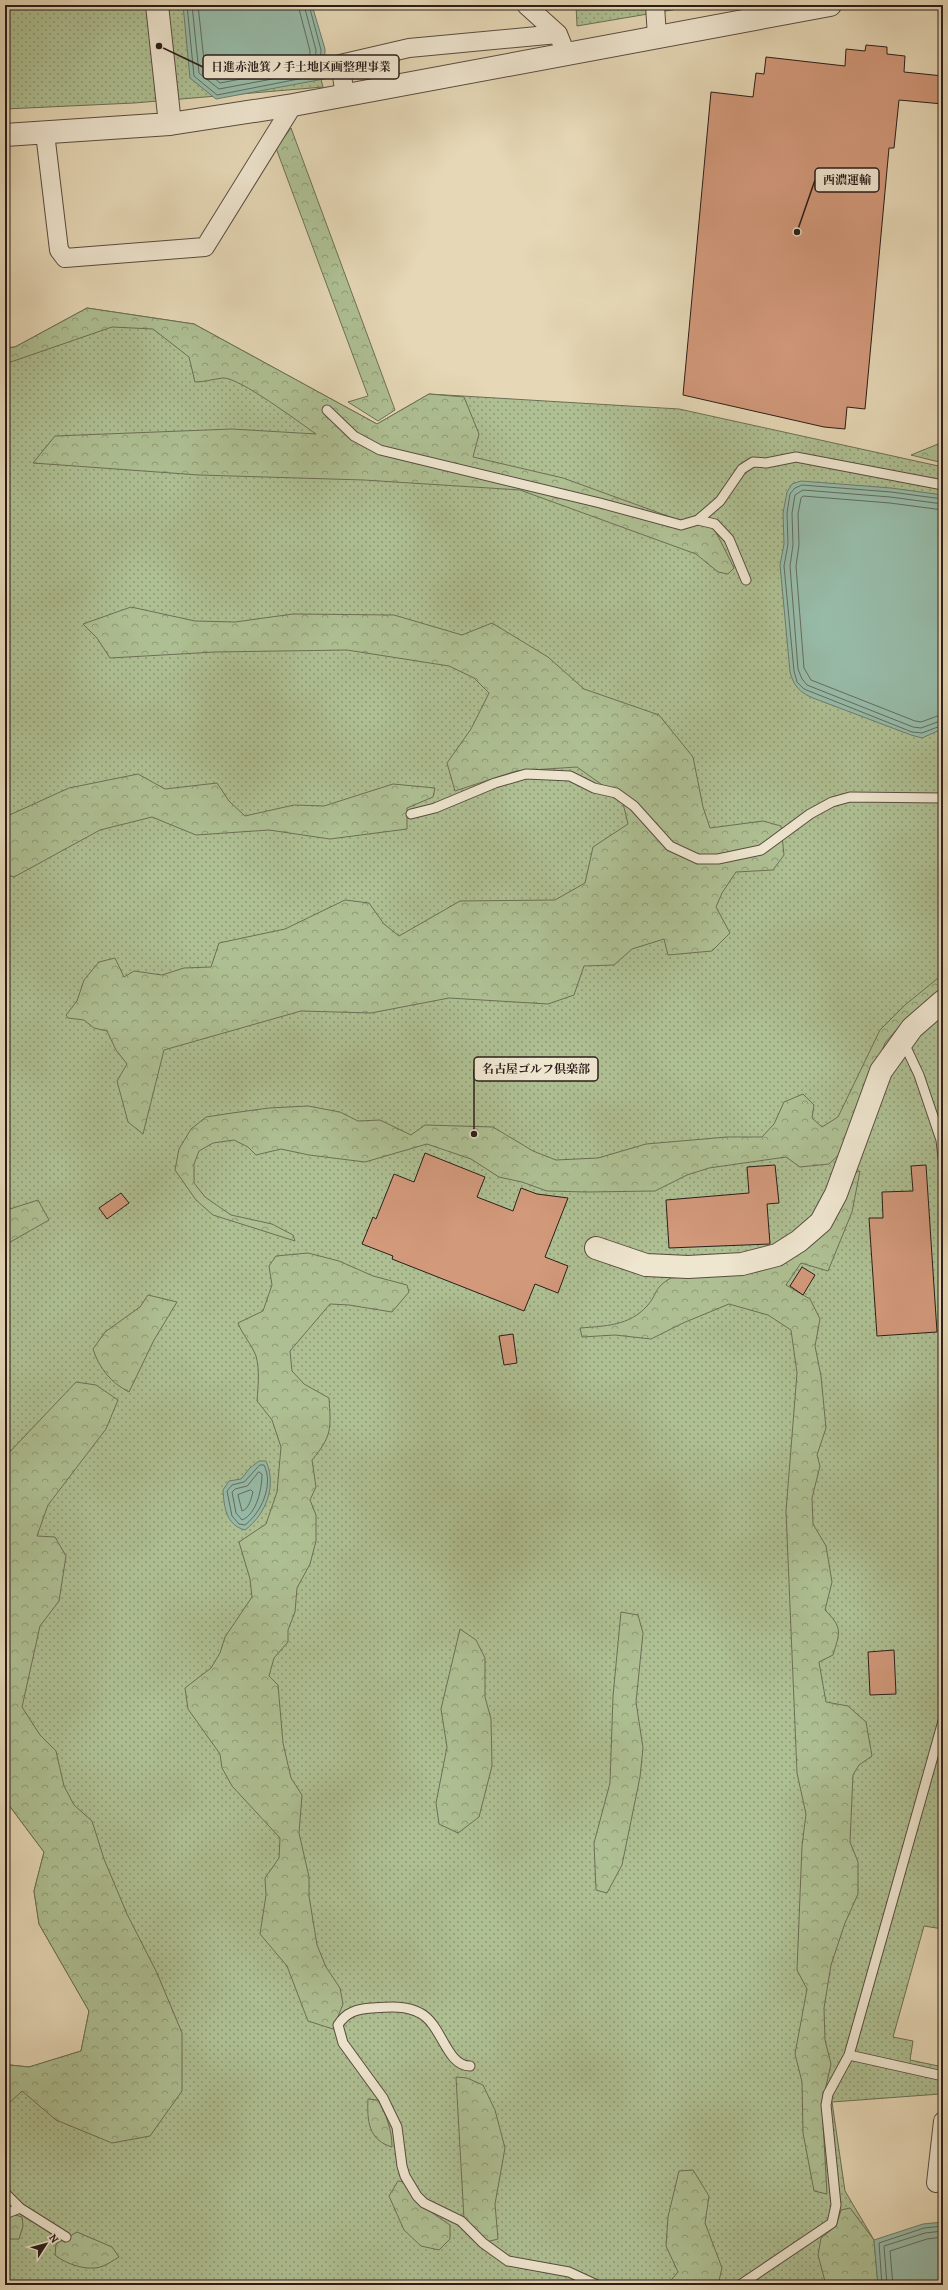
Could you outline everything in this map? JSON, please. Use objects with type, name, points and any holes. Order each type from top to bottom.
[{"type":"street","points":[[157,5],[170,124]]},
{"type":"street","points":[[526,5],[562,44]]},
{"type":"street","points":[[655,5],[657,37]]},
{"type":"street","points":[[345,95],[340,64],[409,48],[562,44],[657,37],[830,5]]},
{"type":"street","points":[[5,135],[170,124],[293,105],[345,95],[562,44]]},
{"type":"street","points":[[45,133],[59,250],[65,258],[205,247],[293,105]]},
{"type":"street","points":[[596,1248],[646,1265],[688,1268],[742,1264],[777,1255],[799,1241],[821,1222],[836,1194],[881,1071],[912,1028],[943,1001]]},
{"type":"street","points":[[936,2183],[943,2121]]},
{"type":"lane","points":[[327,410],[354,436],[380,450],[600,503],[681,525],[698,520],[720,501],[742,469],[753,462],[766,463],[796,457],[943,485]]},
{"type":"lane","points":[[698,520],[715,524],[729,540],[746,580]]},
{"type":"lane","points":[[411,814],[453,802],[495,783],[520,776],[570,776],[594,788],[616,794],[634,806],[670,846],[698,859],[718,859],[761,850],[810,814],[832,802],[850,797],[943,798]]},
{"type":"lane","points":[[903,1040],[919,1075],[940,1140],[943,1158]]},
{"type":"lane","points":[[740,2285],[832,2222],[836,2205],[826,2105],[828,2094],[849,2055],[943,1721]]},
{"type":"lane","points":[[470,2066],[464,2066],[454,2059],[436,2026],[428,2018],[409,2009],[396,2007],[362,2009],[348,2014],[338,2025],[343,2043],[383,2098],[397,2127],[402,2166],[405,2176],[416,2196],[424,2203],[461,2221],[483,2243],[508,2261],[565,2271],[597,2285]]},
{"type":"lane","points":[[849,2055],[943,2076]]},
{"type":"lane","points":[[5,2193],[20,2208],[66,2237]]},
{"type":"lane","points":[[5,2214],[20,2208]]},
{"type":"green space","points":[[5,5],[302,5],[323,87],[134,103],[5,109]]},
{"type":"green space","points":[[576,5],[701,5],[577,26]]},
{"type":"green space","points":[[291,128],[395,410],[378,421],[348,402],[368,396],[276,148]]},
{"type":"green space","points":[[87,308],[194,324],[377,424],[429,394],[679,409],[943,467],[943,1929],[924,1926],[893,2037],[913,2041],[910,2060],[943,2067],[940,2094],[832,2102],[845,2191],[874,2240],[878,2285],[5,2285],[5,2068],[10,2065],[29,2067],[81,2051],[89,2011],[39,1924],[34,1891],[44,1852],[5,1800],[5,348],[15,347]]},
{"type":"green space","points":[[87,308],[194,324],[377,424],[429,394],[464,397],[479,434],[473,457],[563,478],[687,523],[713,526],[734,568],[728,574],[718,572],[696,554],[520,490],[364,480],[199,475],[33,463],[55,436],[232,429],[316,434],[255,392],[231,380],[223,378],[195,382],[189,357],[153,329],[112,327],[5,364],[5,348],[15,347]]},
{"type":"green space","points":[[943,442],[943,463],[911,455]]},
{"type":"green space","points":[[131,607],[195,621],[235,622],[293,614],[394,615],[462,635],[492,623],[548,657],[584,689],[659,715],[693,757],[703,807],[710,828],[763,821],[781,826],[784,855],[773,870],[736,872],[722,893],[716,907],[730,933],[712,951],[668,955],[664,939],[632,949],[614,965],[584,966],[574,995],[548,1004],[449,998],[371,1013],[301,1011],[164,1050],[143,1134],[128,1122],[117,1081],[127,1064],[116,1050],[107,1031],[94,1028],[84,1020],[68,1018],[66,1015],[77,1001],[84,980],[99,962],[115,958],[124,977],[134,971],[162,975],[184,968],[211,967],[219,943],[285,929],[345,900],[369,903],[384,924],[399,936],[460,901],[555,900],[585,883],[593,847],[628,824],[622,799],[577,767],[516,771],[455,791],[447,763],[471,729],[489,693],[474,678],[449,666],[347,650],[215,652],[110,658],[97,638],[83,624]]},
{"type":"green space","points":[[138,774],[165,789],[217,783],[229,801],[245,816],[294,805],[324,806],[393,784],[435,788],[433,797],[407,808],[407,829],[330,839],[269,830],[196,835],[152,817],[100,830],[14,877],[5,874],[5,817],[69,788]]},
{"type":"green space","points":[[943,974],[943,987],[903,1022],[885,1043],[845,1149],[829,1164],[800,1167],[786,1157],[709,1168],[687,1175],[655,1191],[587,1192],[547,1191],[522,1182],[499,1177],[471,1159],[427,1144],[365,1162],[309,1155],[281,1149],[256,1155],[248,1147],[234,1140],[213,1143],[199,1151],[194,1164],[194,1183],[205,1197],[231,1215],[272,1224],[293,1235],[295,1241],[213,1215],[196,1200],[175,1170],[179,1149],[191,1129],[206,1117],[269,1108],[308,1106],[340,1112],[358,1121],[380,1120],[411,1135],[425,1125],[493,1127],[533,1151],[556,1160],[598,1158],[646,1144],[727,1137],[762,1137],[774,1124],[784,1102],[803,1094],[814,1105],[812,1118],[822,1127],[838,1117],[880,1030],[905,1005]]},
{"type":"green space","points":[[860,1171],[852,1212],[828,1271],[801,1263],[786,1285],[810,1299],[820,1319],[815,1346],[821,1376],[826,1428],[817,1455],[820,1466],[812,1498],[813,1524],[826,1546],[832,1582],[825,1610],[835,1621],[838,1631],[833,1655],[819,1662],[826,1702],[848,1706],[866,1722],[872,1756],[859,1765],[853,1775],[850,1842],[858,1862],[858,1894],[845,1923],[831,1965],[824,2008],[825,2040],[831,2064],[822,2104],[827,2194],[814,2191],[803,2133],[802,2082],[795,2054],[807,1989],[797,1970],[802,1846],[806,1814],[797,1773],[786,1511],[797,1373],[791,1330],[768,1315],[729,1304],[683,1323],[651,1339],[615,1335],[582,1337],[580,1328],[616,1324],[632,1318],[647,1306],[658,1288],[671,1278],[753,1272],[782,1261],[854,1173]]},
{"type":"green space","points":[[5,1178],[10,1209],[38,1200],[49,1220],[5,1245]]},
{"type":"green space","points":[[308,1253],[339,1261],[373,1276],[407,1285],[409,1292],[392,1312],[349,1305],[330,1304],[290,1351],[292,1371],[304,1384],[329,1398],[330,1425],[327,1438],[319,1452],[312,1460],[316,1487],[310,1500],[316,1515],[316,1541],[310,1564],[297,1588],[295,1612],[288,1630],[288,1642],[274,1658],[269,1676],[278,1685],[283,1743],[291,1778],[302,1795],[299,1833],[309,1877],[309,1896],[317,1945],[326,1967],[340,1988],[343,2004],[333,2029],[308,2021],[287,1966],[260,1934],[266,1895],[265,1878],[279,1858],[280,1838],[232,1786],[222,1768],[220,1754],[188,1709],[185,1688],[211,1668],[220,1653],[225,1637],[252,1597],[250,1579],[239,1542],[266,1524],[277,1492],[281,1447],[272,1420],[257,1401],[258,1373],[256,1356],[238,1323],[263,1311],[272,1285],[269,1266],[276,1256]]},
{"type":"green space","points":[[148,1295],[177,1302],[154,1340],[129,1392],[106,1374],[102,1369],[93,1349],[105,1332],[140,1307]]},
{"type":"green space","points":[[76,1382],[96,1385],[118,1400],[106,1429],[48,1505],[37,1536],[55,1537],[66,1556],[59,1601],[40,1626],[22,1707],[40,1735],[56,1751],[64,1786],[74,1805],[92,1821],[104,1859],[127,1914],[157,1973],[182,2033],[182,2091],[150,2136],[112,2143],[56,2120],[22,2091],[5,2107],[5,2068],[10,2065],[29,2067],[81,2051],[89,2011],[39,1924],[34,1891],[44,1852],[5,1800],[5,1457]]},
{"type":"green space","points":[[621,1612],[638,1615],[643,1633],[636,1702],[643,1748],[640,1777],[622,1865],[607,1893],[596,1890],[594,1843],[610,1783],[613,1696]]},
{"type":"green space","points":[[460,1629],[476,1640],[485,1658],[485,1697],[491,1719],[492,1766],[479,1817],[458,1833],[439,1824],[436,1803],[447,1747],[441,1709]]},
{"type":"green space","points":[[456,2077],[467,2078],[483,2085],[495,2110],[505,2148],[495,2204],[498,2239],[486,2242],[464,2219]]},
{"type":"green space","points":[[368,2099],[378,2100],[381,2106],[390,2128],[392,2147],[378,2140],[371,2128],[368,2114]]},
{"type":"green space","points":[[693,2170],[709,2196],[705,2223],[722,2268],[718,2285],[667,2285],[678,2272],[666,2246],[668,2217],[679,2171]]},
{"type":"green space","points":[[398,2181],[404,2182],[414,2196],[424,2206],[450,2225],[450,2239],[439,2250],[421,2246],[404,2230],[389,2196]]},
{"type":"green space","points":[[850,2208],[874,2240],[878,2285],[826,2285],[818,2255],[821,2238],[836,2226],[841,2210]]},
{"type":"green space","points":[[5,2212],[22,2217],[23,2226],[19,2239],[5,2239]]},
{"type":"green space","points":[[77,2232],[112,2247],[119,2257],[97,2268],[84,2268],[71,2264],[55,2255],[56,2244]]},
{"type":"water","points":[[183,5],[312,5],[325,49],[324,79],[216,99],[190,78]]},
{"type":"water","points":[[801,481],[891,488],[943,495],[942,729],[922,738],[911,735],[813,698],[801,691],[795,685],[790,672],[780,565],[784,544],[783,513],[787,492],[792,484]]},
{"type":"water","points":[[259,1461],[266,1461],[269,1470],[270,1490],[268,1499],[259,1516],[245,1530],[239,1528],[230,1520],[225,1509],[223,1490],[229,1481],[241,1479],[250,1468]]},
{"type":"water","points":[[943,2222],[943,2285],[878,2285],[874,2240],[923,2224]]},
{"type":"building","points":[[866,45],[887,47],[887,54],[905,56],[904,72],[943,76],[943,104],[899,100],[894,148],[889,148],[865,409],[847,407],[845,429],[824,427],[683,395],[711,92],[753,97],[756,73],[764,74],[766,57],[845,66],[846,49],[865,51]]},
{"type":"building","points":[[425,1153],[485,1177],[477,1197],[513,1211],[521,1188],[537,1194],[568,1198],[545,1257],[568,1266],[558,1293],[535,1284],[524,1311],[392,1259],[393,1256],[362,1244],[373,1217],[376,1219],[394,1174],[414,1182]]},
{"type":"building","points":[[775,1165],[779,1203],[767,1204],[770,1244],[669,1248],[666,1200],[749,1193],[747,1167]]},
{"type":"building","points":[[926,1165],[937,1332],[877,1336],[869,1218],[883,1218],[882,1192],[913,1191],[911,1166]]},
{"type":"building","points":[[121,1193],[129,1203],[107,1219],[99,1208]]},
{"type":"building","points":[[802,1267],[815,1275],[803,1295],[790,1286]]},
{"type":"building","points":[[513,1334],[517,1363],[504,1365],[499,1336]]},
{"type":"building","points":[[894,1650],[896,1694],[870,1695],[868,1652]]},
{"type":"place","name":"日進赤池箕ノ手土地区画整理事業","points":[[159,46]]},
{"type":"place","name":"西濃運輸","points":[[797,232]]},
{"type":"place","name":"名古屋ゴルフ倶楽部","points":[[474,1134]]}]
